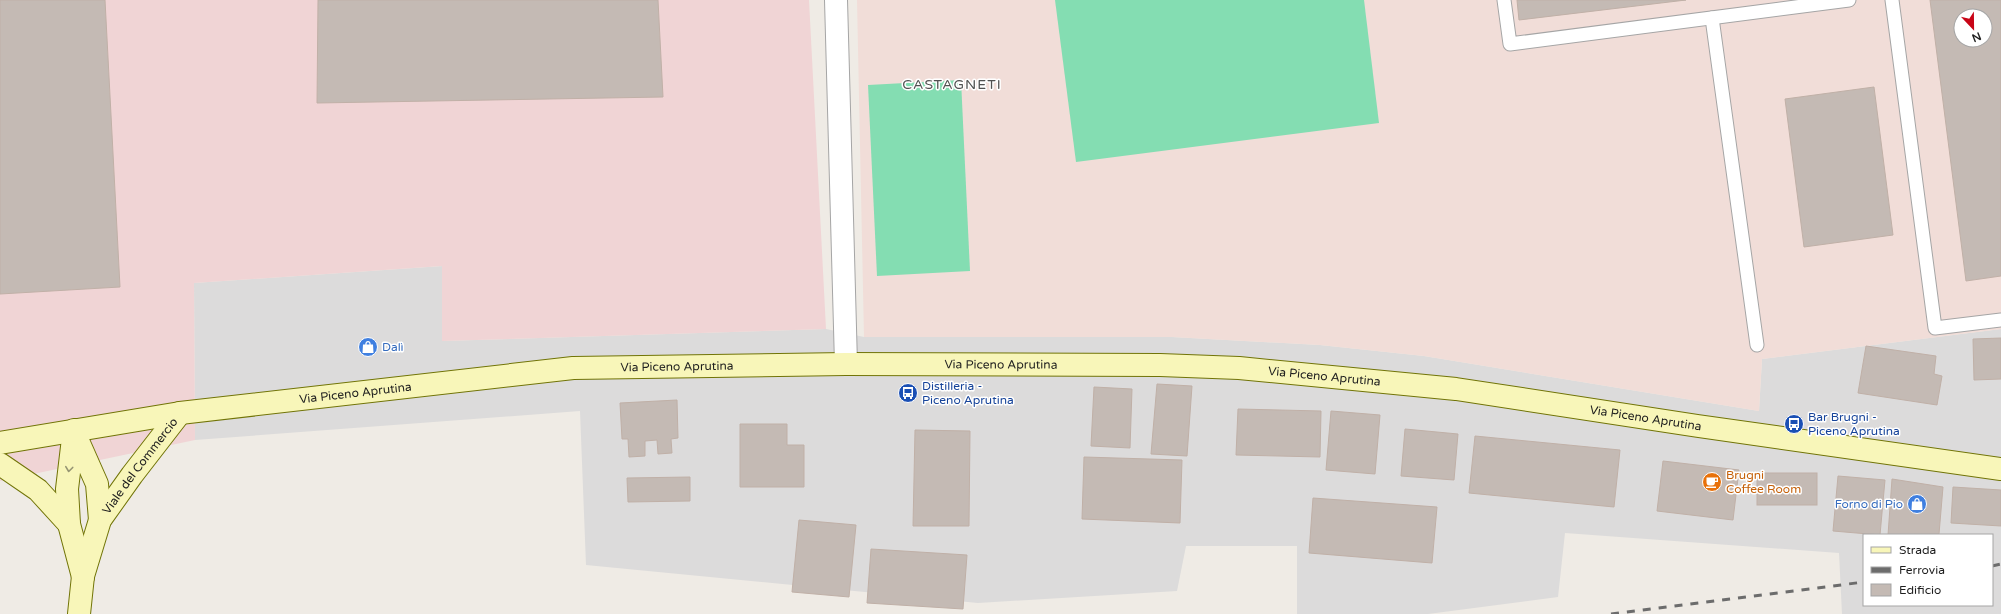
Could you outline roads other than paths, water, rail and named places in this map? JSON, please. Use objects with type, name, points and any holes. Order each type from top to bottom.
[{"type":"main road","name":"Via Piceno Aprutina","points":[[0,443],[180,413],[573,368],[846,364],[1160,365],[1239,368],[1456,389],[1698,426],[2001,469]]},
{"type":"main road","name":"Viale del Commercio","points":[[79,614],[83,576],[100,520],[132,475],[180,413]]},
{"type":"main road","name":"Viale del Commercio","points":[[74,430],[97,484],[100,520]]},
{"type":"main road","name":"Viale del Commercio","points":[[74,430],[67,490],[69,524],[83,576],[87,614]]},
{"type":"main road","name":"Viale del Commercio","points":[[0,464],[38,490],[69,524]]},
{"type":"street","points":[[836,0],[846,364]]},
{"type":"lane","points":[[1504,0],[1510,44],[1849,0]]},
{"type":"lane","points":[[1892,0],[1935,328],[2001,320]]},
{"type":"lane","points":[[1712,18],[1756,345]]},
{"type":"railway","points":[[1993,566],[2001,564]]},
{"type":"railway","points":[[1611,614],[1863,582]]},
{"type":"place","name":"Dalì","points":[[368,347]]},
{"type":"place","name":"Distilleria - Piceno Aprutina","points":[[908,393]]},
{"type":"place","name":"Bar Brugni - Piceno Aprutina","points":[[1794,424]]},
{"type":"place","name":"Brugni Coffee Room","points":[[1712,482]]},
{"type":"place","name":"Forno di Pio","points":[[1917,504]]},
{"type":"district","name":"CASTAGNETI","points":[[952,84]]}]
